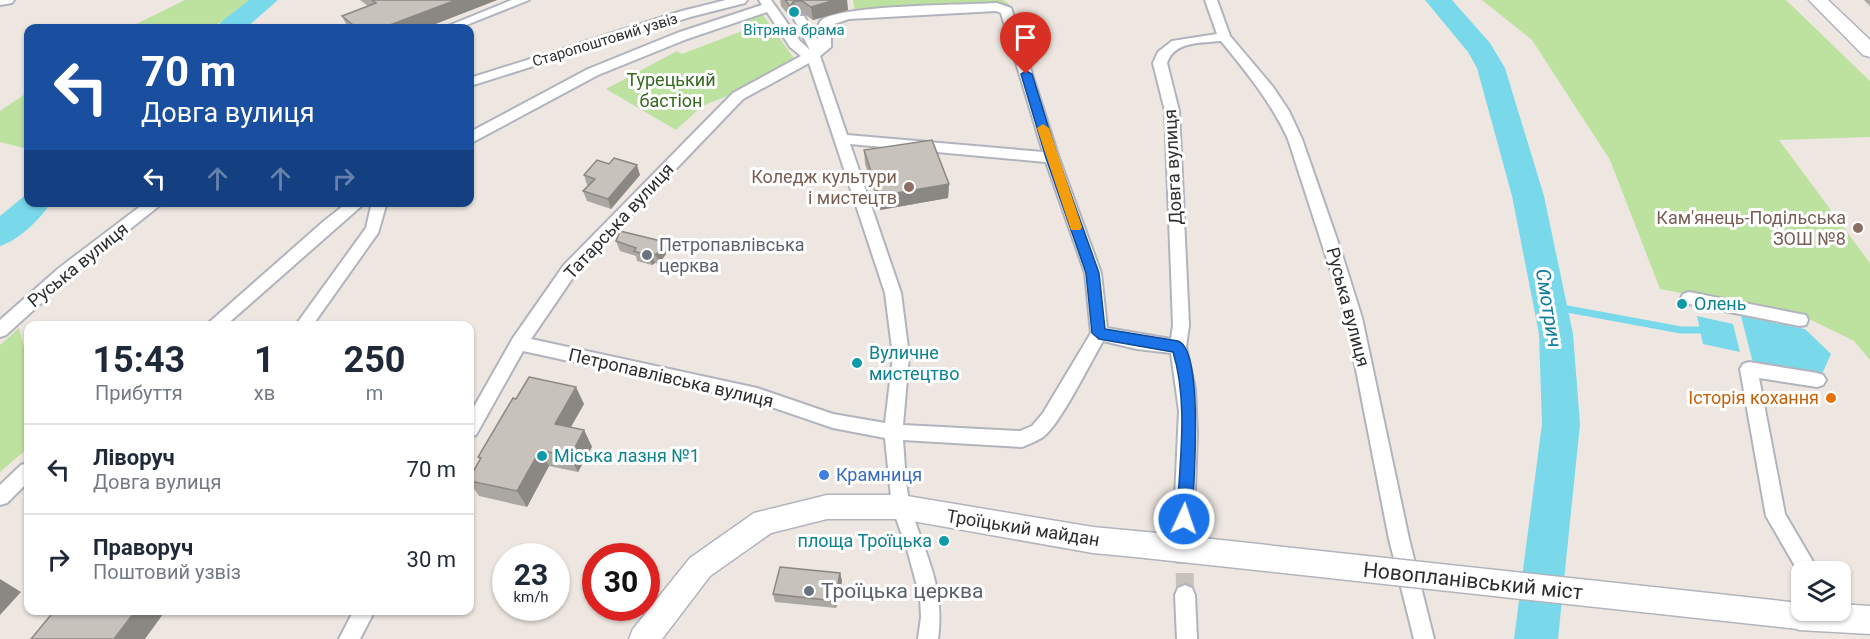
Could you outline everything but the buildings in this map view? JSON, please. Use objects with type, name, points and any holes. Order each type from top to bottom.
[{"type":"main road","points":[[1818,0],[1870,51]]},
{"type":"main road","name":"Троїцький майдан","points":[[644,639],[700,567],[764,522],[827,507],[901,507],[1093,540],[1146,545]]},
{"type":"main road","name":"Новопланівський міст","points":[[1146,545],[1791,615]]},
{"type":"main road","name":"Новопланівський міст","points":[[1851,617],[1870,620]]},
{"type":"street","points":[[0,1],[8,0]]},
{"type":"street","points":[[460,24],[524,0]]},
{"type":"street","name":"Старопоштовий узвіз","points":[[474,81],[686,14],[741,0]]},
{"type":"street","name":"Руська вулиця","points":[[1211,0],[1224,37],[1268,90],[1282,111],[1295,139],[1333,250],[1354,318],[1399,539],[1424,639]]},
{"type":"street","points":[[474,136],[592,72],[767,3],[804,53],[813,55],[825,47],[824,26],[832,19],[858,14],[1004,8],[1007,11],[1052,158],[1092,273],[1099,333],[1137,342],[1178,347]]},
{"type":"street","points":[[800,19],[817,49],[813,55]]},
{"type":"street","name":"Довга вулиця","points":[[1184,519],[1189,416],[1184,366],[1178,347],[1181,325],[1172,111],[1160,63],[1161,56],[1170,46],[1224,37]]},
{"type":"street","points":[[813,55],[893,293],[901,356],[892,432],[901,507],[930,597],[931,617],[928,639]]},
{"type":"street","name":"Татарська вулиця","points":[[474,423],[519,343],[570,269],[738,96],[813,55]]},
{"type":"street","points":[[842,139],[1052,158]]},
{"type":"street","name":"Руська вулиця","points":[[0,330],[65,272],[150,207]]},
{"type":"street","points":[[219,321],[352,207]]},
{"type":"street","points":[[307,321],[373,229],[379,207]]},
{"type":"street","points":[[1689,298],[1800,320]]},
{"type":"street","name":"Петропавлівська вулиця","points":[[519,343],[757,395],[833,421],[892,432],[1022,439],[1038,431],[1049,418],[1099,333]]},
{"type":"street","points":[[1803,561],[1776,516],[1749,369],[1817,380]]},
{"type":"street","points":[[0,497],[24,475]]},
{"type":"street","points":[[1185,595],[1187,639]]},
{"type":"street","points":[[349,639],[362,615]]},
{"type":"green space","points":[[185,0],[253,0],[218,24],[136,24]]},
{"type":"green space","points":[[853,0],[1003,0],[1010,5],[855,12]]},
{"type":"green space","points":[[1482,0],[1786,0],[1870,81],[1870,137],[1779,140],[1870,263],[1870,360],[1854,341],[1805,317],[1660,289],[1610,160],[1532,40]]},
{"type":"green space","name":"Турецький бастіон","points":[[763,15],[796,61],[792,70],[702,106],[676,130],[606,89],[677,51],[682,54],[750,28],[745,20]]},
{"type":"green space","points":[[24,95],[24,148],[0,142],[0,111]]},
{"type":"green space","points":[[19,328],[24,347],[24,451],[0,472],[0,345]]},
{"type":"water","points":[[1697,316],[1733,324],[1740,352],[1703,344]]},
{"type":"water","points":[[1741,316],[1805,329],[1831,354],[1822,374],[1753,363]]},
{"type":"waterway","name":"Смотрич","points":[[235,24],[265,0]]},
{"type":"waterway","name":"Смотрич","points":[[1438,0],[1480,49],[1491,68],[1528,196],[1556,334],[1561,424],[1536,639]]},
{"type":"waterway","name":"Смотрич","points":[[0,234],[30,207]]},
{"type":"waterway","points":[[1551,306],[1681,330],[1700,330]]},
{"type":"tunnel","points":[[1184,519],[1185,595]]},
{"type":"slow traffic","points":[[1043,128],[1076,227]]},
{"type":"place","name":"Вітряна брама","points":[[794,12]]},
{"type":"place","name":"Коледж культури і мистецтв","points":[[909,187]]},
{"type":"place","name":"Кам'янець-Подільська ЗОШ №8","points":[[1858,228]]},
{"type":"place","name":"Петропавлівська церква","points":[[647,255]]},
{"type":"place","name":"Олень","points":[[1682,304]]},
{"type":"place","name":"Вуличне мистецтво","points":[[857,363]]},
{"type":"place","name":"Історія кохання","points":[[1831,398]]},
{"type":"place","name":"Міська лазня №1","points":[[542,456]]},
{"type":"place","name":"Крамниця","points":[[824,475]]},
{"type":"place","name":"площа Троїцька","points":[[944,541]]},
{"type":"place","name":"Троїцька церква","points":[[809,591]]},
{"type":"route","points":[[1026,74],[1092,273],[1099,333],[1137,342],[1178,347],[1184,366],[1189,416],[1184,519]]}]
